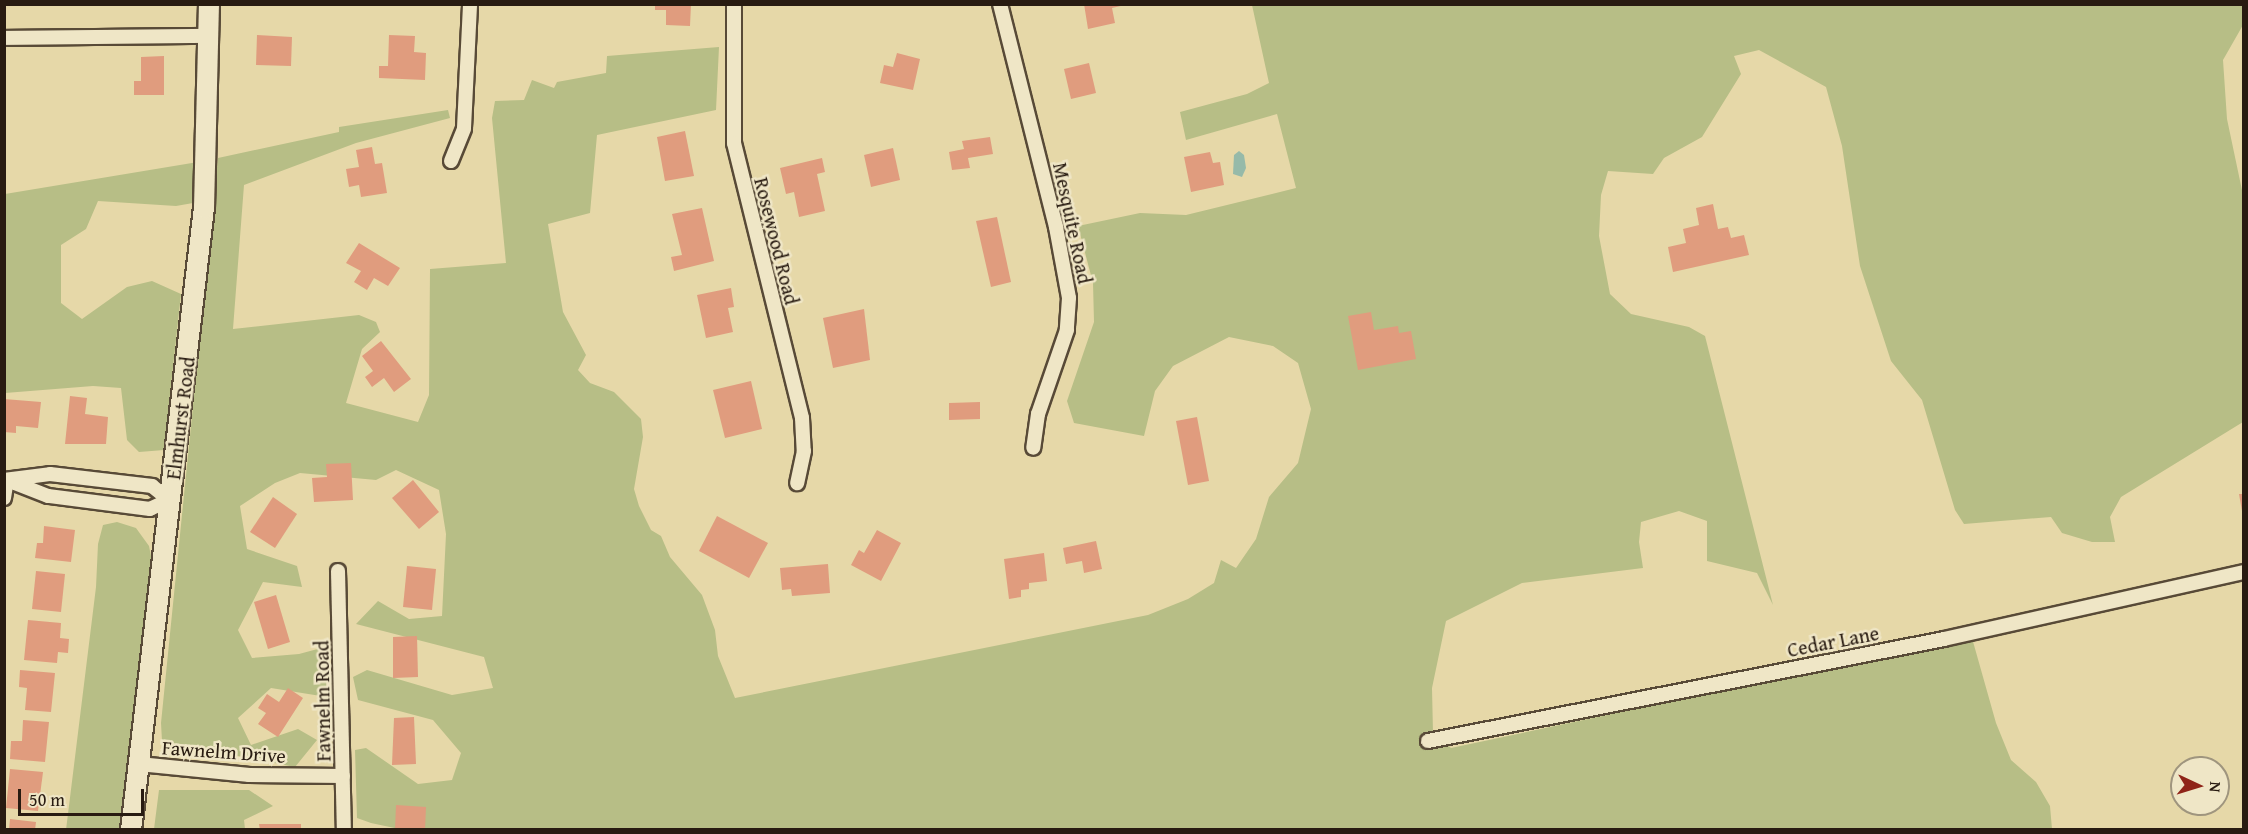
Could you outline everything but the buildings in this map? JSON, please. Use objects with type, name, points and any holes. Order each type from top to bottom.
[{"type":"street","name":"Elmhurst Road","points":[[131,830],[204,208],[209,4]]},
{"type":"street","points":[[451,161],[464,128],[470,4]]},
{"type":"street","name":"Rosewood Road","points":[[734,4],[734,142],[802,418],[804,451],[797,483]]},
{"type":"street","name":"Mesquite Road","points":[[1000,4],[1056,227],[1069,298],[1067,330],[1038,414],[1033,448]]},
{"type":"street","points":[[4,38],[209,36]]},
{"type":"street","points":[[50,474],[152,486],[169,500],[150,509],[138,508],[48,496],[6,480],[50,474]]},
{"type":"street","points":[[4,498],[6,480]]},
{"type":"street","name":"Fawnelm Road","points":[[338,571],[344,830]]},
{"type":"street","name":"Cedar Lane","points":[[1428,741],[1944,639],[2244,572]]},
{"type":"street","name":"Fawnelm Drive","points":[[139,764],[249,775],[343,776]]},
{"type":"green space","points":[[1252,5],[2243,5],[2243,25],[2223,60],[2227,119],[2243,195],[2243,422],[2121,497],[2110,517],[2115,542],[2092,542],[2062,533],[2051,517],[1964,524],[1955,510],[1922,400],[1891,361],[1860,266],[1842,146],[1826,87],[1759,50],[1734,56],[1741,74],[1702,137],[1664,158],[1653,174],[1608,171],[1601,195],[1599,236],[1610,294],[1631,314],[1689,327],[1705,336],[1773,605],[1757,573],[1707,561],[1707,521],[1679,511],[1641,522],[1639,542],[1643,568],[1522,583],[1446,621],[1432,688],[1433,733],[1451,748],[1972,638],[1996,723],[2011,760],[2036,782],[2050,806],[2052,829],[404,830],[371,823],[357,818],[355,750],[366,748],[418,784],[452,780],[461,753],[433,720],[358,700],[353,677],[367,670],[452,695],[493,688],[484,657],[356,624],[378,601],[409,619],[442,616],[446,534],[439,490],[396,470],[376,480],[300,473],[275,483],[240,506],[247,549],[297,566],[302,587],[263,582],[238,630],[252,658],[299,654],[325,647],[327,697],[271,688],[238,718],[251,745],[298,729],[317,740],[295,767],[162,741],[161,723],[218,158],[339,132],[339,127],[448,110],[450,118],[356,143],[244,185],[233,329],[359,315],[376,322],[380,332],[362,349],[346,403],[418,422],[429,395],[430,269],[506,263],[492,118],[495,101],[524,100],[532,80],[554,88],[557,82],[606,73],[607,56],[719,47],[716,110],[597,135],[590,213],[548,224],[563,312],[586,355],[578,370],[590,383],[614,392],[641,419],[643,437],[634,489],[639,506],[651,530],[661,536],[670,557],[702,595],[715,630],[718,656],[735,698],[1148,615],[1188,599],[1214,583],[1221,560],[1236,568],[1256,539],[1269,497],[1298,463],[1311,409],[1298,363],[1273,346],[1229,337],[1173,366],[1155,391],[1144,436],[1074,423],[1067,401],[1094,322],[1093,283],[1078,226],[1140,213],[1186,215],[1296,188],[1277,114],[1186,140],[1180,112],[1247,94],[1269,83]]},
{"type":"green space","points":[[198,162],[193,203],[176,206],[98,201],[86,229],[61,245],[61,303],[82,319],[127,287],[152,281],[181,294],[164,450],[139,452],[127,440],[121,388],[93,386],[5,393],[5,194]]},
{"type":"green space","points":[[117,522],[136,528],[149,546],[154,571],[123,829],[66,830],[96,587],[98,544],[103,525]]},
{"type":"green space","points":[[159,790],[249,790],[273,806],[244,820],[245,829],[154,829]]},
{"type":"shaded area","points":[[1239,151],[1244,155],[1246,168],[1242,177],[1233,174],[1234,155]]}]
